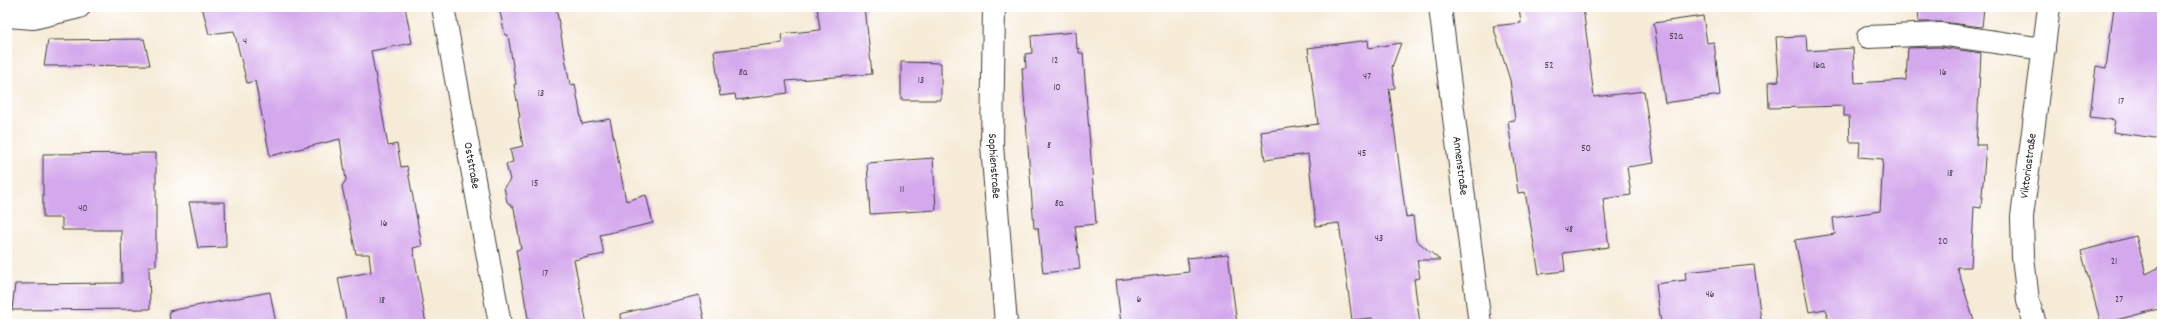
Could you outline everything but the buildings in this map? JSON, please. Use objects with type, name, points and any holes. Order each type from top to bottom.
[{"type":"street","points":[[7,16],[33,18],[79,7]]},
{"type":"street","name":"Oststraße","points":[[443,7],[500,324]]},
{"type":"street","name":"Sophienstraße","points":[[994,7],[992,145],[1006,324]]},
{"type":"street","name":"Annenstraße","points":[[1440,7],[1480,324]]},
{"type":"street","name":"Viktoriastraße","points":[[2035,324],[2028,301],[2022,257],[2022,217],[2049,7]]},
{"type":"street","points":[[1868,37],[1940,34],[2044,49]]}]
